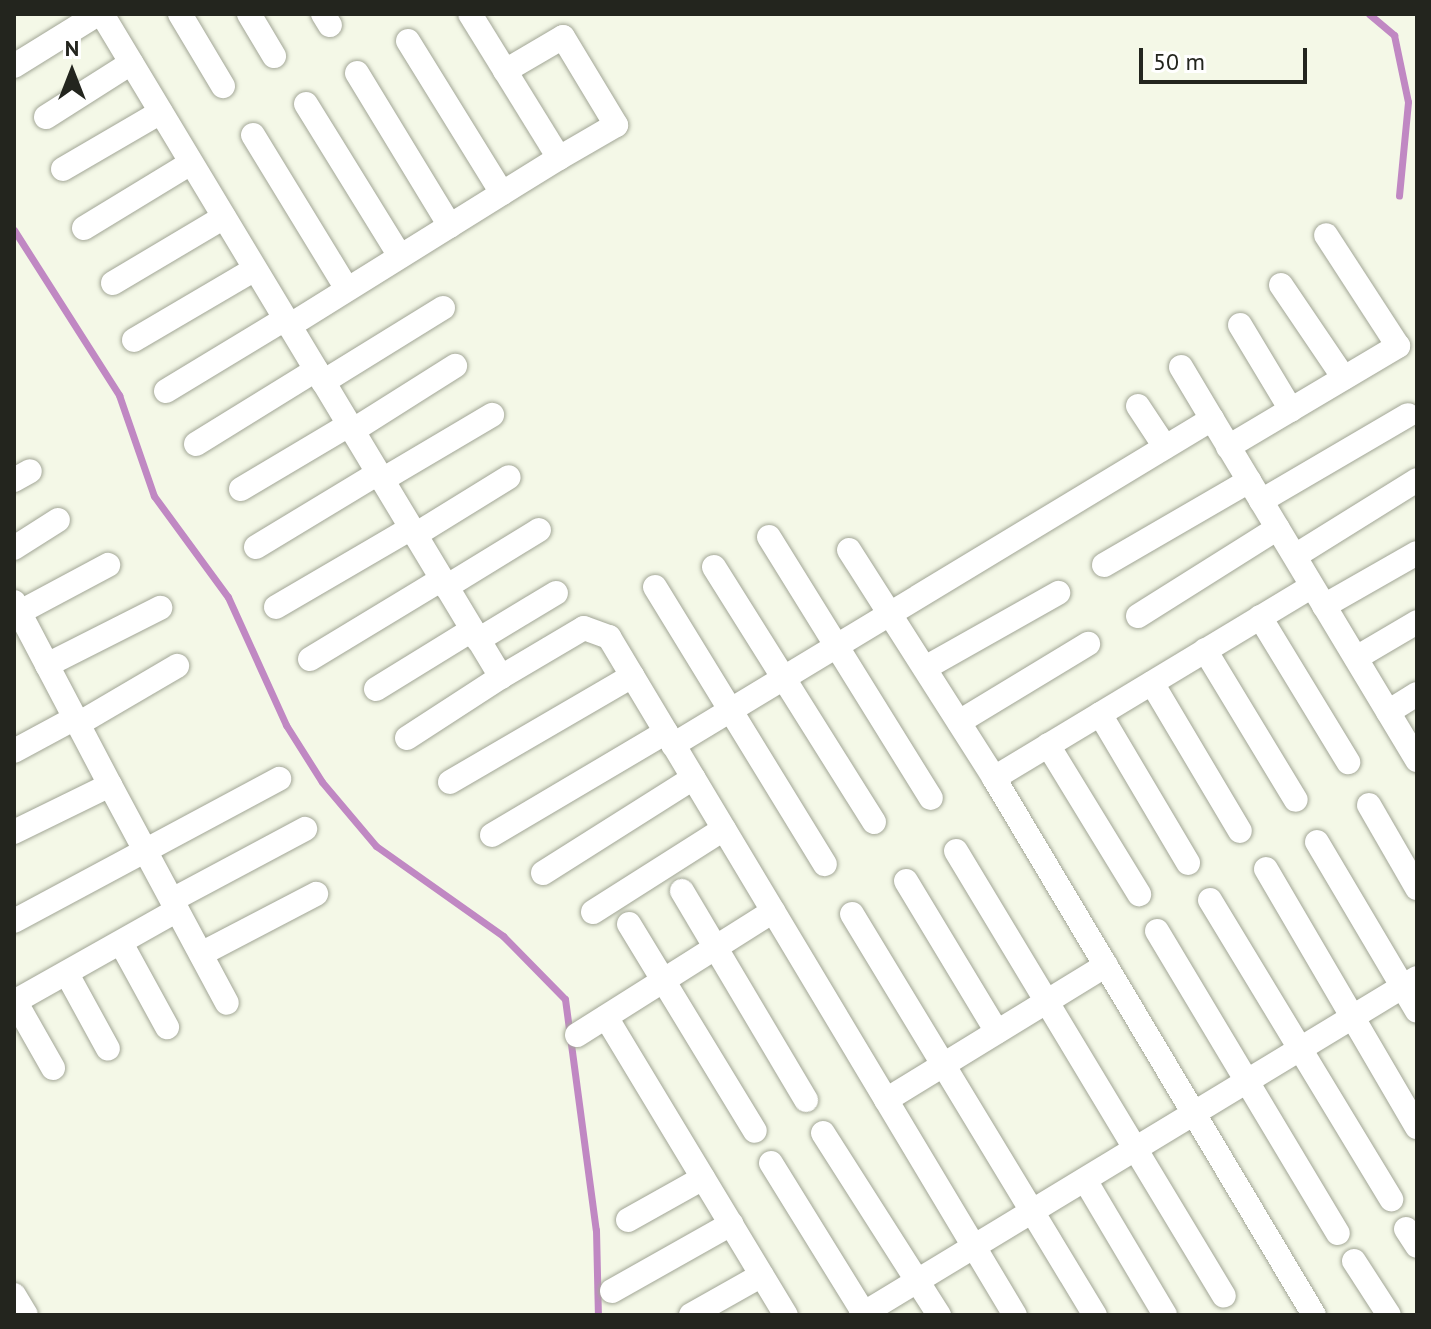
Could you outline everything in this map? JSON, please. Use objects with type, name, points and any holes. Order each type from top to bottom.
[{"type":"street","points":[[14,66],[100,14],[501,677]]},
{"type":"street","points":[[180,14],[223,86]]},
{"type":"street","points":[[249,14],[274,56]]},
{"type":"street","points":[[475,16],[559,158]]},
{"type":"street","points":[[166,391],[347,289],[616,125],[563,37],[505,71]]},
{"type":"street","points":[[408,41],[502,193]]},
{"type":"street","points":[[46,117],[131,63]]},
{"type":"street","points":[[357,73],[450,226]]},
{"type":"street","points":[[306,104],[400,256]]},
{"type":"street","points":[[63,169],[161,112]]},
{"type":"street","points":[[253,135],[347,289]]},
{"type":"street","points":[[84,228],[191,163]]},
{"type":"street","points":[[113,283],[224,217]]},
{"type":"street","points":[[1228,447],[1398,346],[1326,235]]},
{"type":"street","points":[[134,340],[255,269]]},
{"type":"street","points":[[1281,285],[1344,378]]},
{"type":"street","points":[[196,444],[443,308]]},
{"type":"street","points":[[1240,325],[1291,410]]},
{"type":"street","points":[[241,489],[455,366]]},
{"type":"street","points":[[1181,367],[1417,760]]},
{"type":"street","points":[[1138,406],[1165,447]]},
{"type":"street","points":[[256,547],[492,415]]},
{"type":"street","points":[[1104,565],[1408,415]]},
{"type":"street","points":[[492,835],[670,738],[733,709],[1212,419]]},
{"type":"street","points":[[276,607],[509,477]]},
{"type":"street","points":[[1295,556],[1417,480]]},
{"type":"street","points":[[14,548],[58,520]]},
{"type":"street","points":[[1138,616],[1278,528]]},
{"type":"street","points":[[310,659],[539,530]]},
{"type":"street","points":[[769,537],[931,798]]},
{"type":"street","points":[[849,550],[994,778],[1314,1315]]},
{"type":"street","points":[[994,778],[1260,617],[1318,596],[1417,553]]},
{"type":"street","points":[[108,565],[17,607],[227,1003]]},
{"type":"street","points":[[714,567],[786,677],[874,822]]},
{"type":"street","points":[[655,587],[733,709],[825,864]]},
{"type":"street","points":[[376,689],[556,593]]},
{"type":"street","points":[[925,668],[1058,593]]},
{"type":"street","points":[[47,665],[160,608]]},
{"type":"street","points":[[1260,617],[1348,762]]},
{"type":"street","points":[[1356,658],[1417,622]]},
{"type":"street","points":[[407,738],[584,628],[609,637],[1015,1315]]},
{"type":"street","points":[[959,722],[1088,644]]},
{"type":"street","points":[[1205,650],[1296,800]]},
{"type":"street","points":[[15,748],[76,721],[177,666]]},
{"type":"street","points":[[450,782],[632,676]]},
{"type":"street","points":[[1152,683],[1240,831]]},
{"type":"street","points":[[1388,712],[1417,694]]},
{"type":"street","points":[[1100,714],[1188,863]]},
{"type":"street","points":[[1048,745],[1139,894]]},
{"type":"street","points":[[543,873],[693,778]]},
{"type":"street","points":[[14,921],[279,779]]},
{"type":"street","points":[[14,832],[110,785]]},
{"type":"street","points":[[1369,805],[1417,888]]},
{"type":"street","points":[[53,1068],[14,1001],[121,943],[174,905],[305,829]]},
{"type":"street","points":[[593,912],[724,829]]},
{"type":"street","points":[[1317,842],[1410,983],[1417,1011]]},
{"type":"street","points":[[956,851],[1224,1296]]},
{"type":"street","points":[[1266,869],[1417,1127]]},
{"type":"street","points":[[906,881],[997,1032]]},
{"type":"street","points":[[682,891],[806,1100]]},
{"type":"street","points":[[201,954],[316,894]]},
{"type":"street","points":[[1210,900],[1391,1199]]},
{"type":"street","points":[[577,1035],[773,911]]},
{"type":"street","points":[[852,914],[1035,1211],[1095,1315]]},
{"type":"street","points":[[629,924],[755,1131]]},
{"type":"street","points":[[1157,931],[1338,1233]]},
{"type":"street","points":[[121,943],[167,1027]]},
{"type":"street","points":[[886,1100],[1106,965]]},
{"type":"street","points":[[67,974],[108,1049]]},
{"type":"street","points":[[771,1163],[863,1314],[1410,983]]},
{"type":"street","points":[[606,1017],[786,1315]]},
{"type":"street","points":[[823,1133],[939,1315]]},
{"type":"street","points":[[628,1220],[703,1178]]},
{"type":"street","points":[[1085,1180],[1165,1315]]},
{"type":"street","points":[[612,1291],[731,1224]]},
{"type":"street","points":[[1354,1261],[1389,1315]]},
{"type":"street","points":[[691,1315],[762,1275]]},
{"type":"street","points":[[14,1295],[26,1315]]},
{"type":"waterway","points":[[1369,14],[1394,35],[1408,102],[1399,196]]},
{"type":"waterway","points":[[14,230],[119,395],[154,496],[228,597],[286,725],[322,782],[376,846],[503,936],[565,999],[596,1230],[598,1315]]}]
